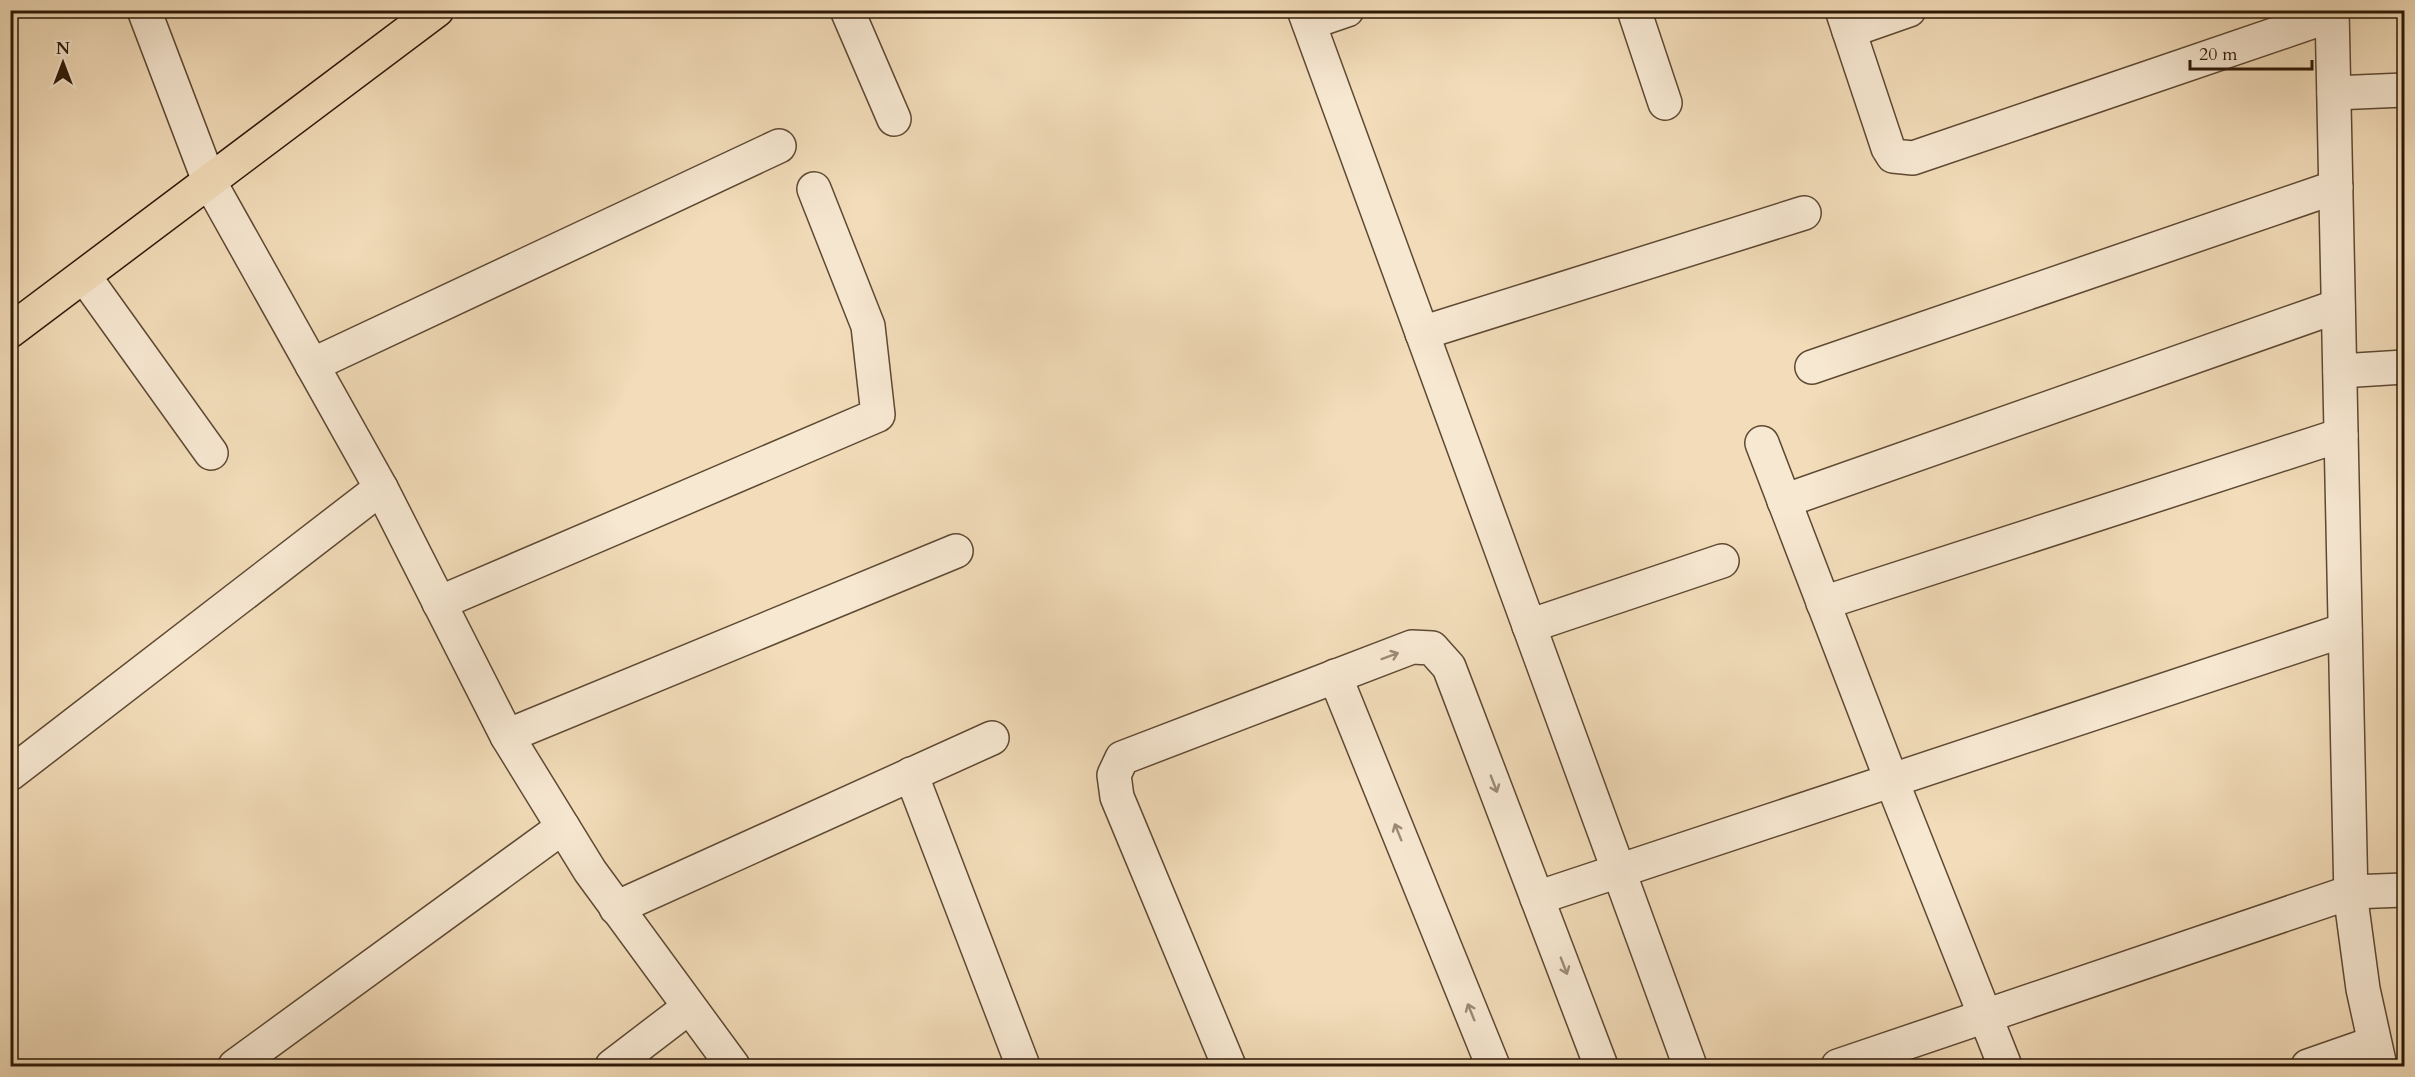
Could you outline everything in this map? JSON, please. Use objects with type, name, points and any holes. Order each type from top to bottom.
[{"type":"main road","points":[[10,331],[436,11]]},
{"type":"street","points":[[144,10],[209,181],[381,488],[507,736],[590,871],[688,1008],[733,1066]]},
{"type":"street","points":[[1347,10],[1307,17],[1690,1066]]},
{"type":"street","points":[[1634,10],[1665,103]]},
{"type":"street","points":[[1909,10],[1845,21],[1888,148],[1893,156],[1901,158],[1913,158],[2332,13],[2351,892],[2363,989],[2377,1055],[2308,1066]]},
{"type":"street","points":[[852,12],[894,119]]},
{"type":"street","points":[[2334,93],[2404,90]]},
{"type":"street","points":[[312,365],[779,146]]},
{"type":"street","points":[[1812,367],[2336,187]]},
{"type":"street","points":[[439,603],[878,415],[868,326],[814,189]]},
{"type":"street","points":[[1422,333],[1804,213]]},
{"type":"street","points":[[84,276],[211,453]]},
{"type":"street","points":[[1784,501],[2338,306]]},
{"type":"street","points":[[2340,371],[2404,367]]},
{"type":"street","points":[[1823,603],[2341,435]]},
{"type":"street","points":[[1762,443],[1891,780],[2005,1066]]},
{"type":"street","points":[[10,774],[381,488]]},
{"type":"street","points":[[507,736],[957,551]]},
{"type":"street","points":[[1529,626],[1722,561]]},
{"type":"street","points":[[1537,898],[1618,869],[2345,630]]},
{"type":"street","points":[[1229,1066],[1117,797],[1114,776],[1122,758],[1412,647],[1432,648],[1449,667],[1601,1066]]},
{"type":"street","points":[[1335,676],[1494,1066]]},
{"type":"street","points":[[616,908],[992,738]]},
{"type":"street","points":[[911,774],[1023,1066]]},
{"type":"street","points":[[235,1066],[563,827]]},
{"type":"street","points":[[1838,1066],[2351,892],[2404,890]]},
{"type":"street","points":[[612,1066],[688,1008]]}]
